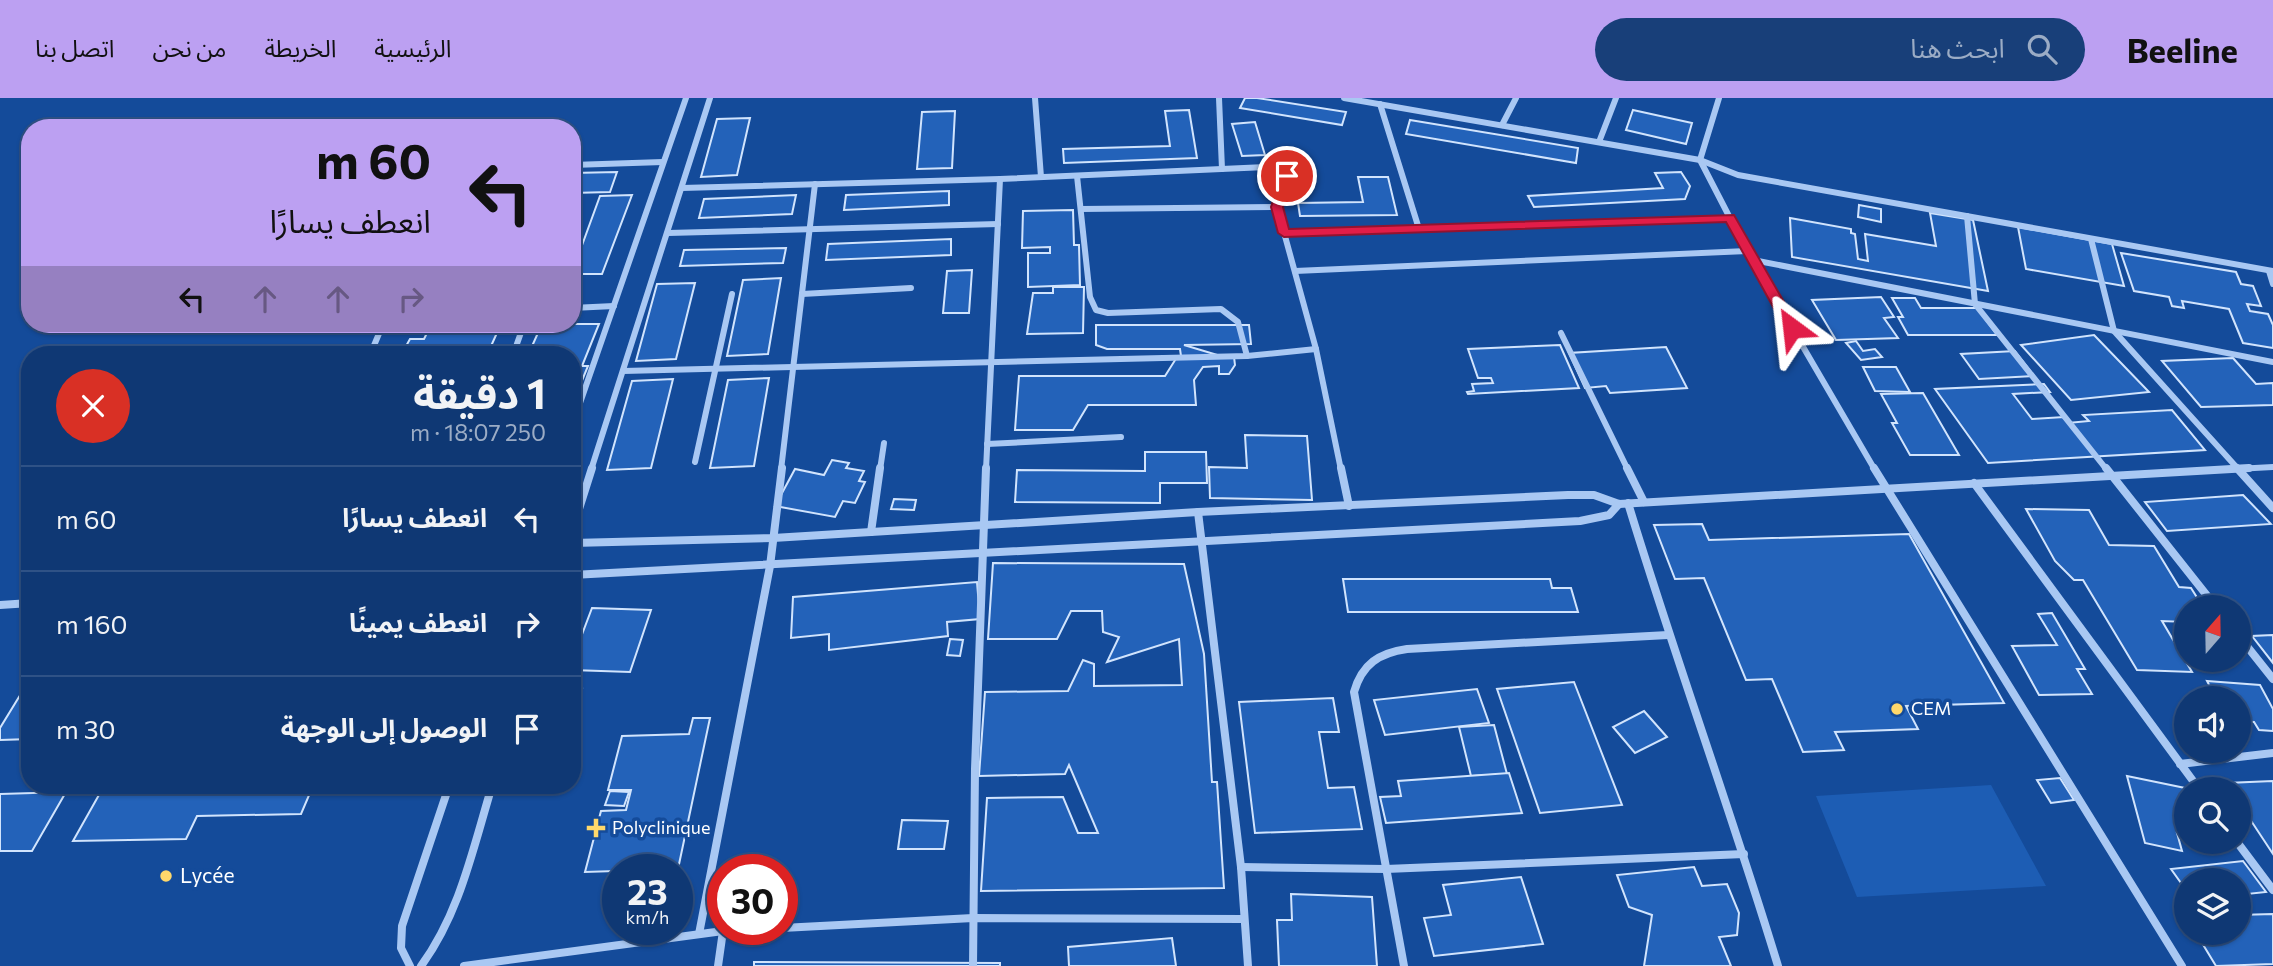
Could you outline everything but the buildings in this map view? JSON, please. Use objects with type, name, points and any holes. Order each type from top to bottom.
[{"type":"street","points":[[581,400],[686,98]]},
{"type":"street","points":[[581,503],[710,98]]},
{"type":"street","points":[[1035,98],[1041,177]]},
{"type":"street","points":[[1219,98],[1222,169]]},
{"type":"street","points":[[1344,98],[1700,160],[1738,175],[2271,271],[2273,284]]},
{"type":"street","points":[[1410,109],[1416,98]]},
{"type":"street","points":[[1502,125],[1516,98]]},
{"type":"street","points":[[1599,142],[1616,98]]},
{"type":"street","points":[[1719,98],[1700,160],[1747,251],[1885,488],[2182,966]]},
{"type":"street","points":[[1381,104],[1419,229]]},
{"type":"street","points":[[581,165],[663,162]]},
{"type":"street","points":[[682,188],[1278,169],[1287,176],[1277,207],[1316,349],[1349,506]]},
{"type":"street","points":[[1077,176],[1090,297],[1096,310],[1108,313],[1221,309],[1233,313],[1239,320],[1247,356]]},
{"type":"street","points":[[973,966],[973,820],[982,553],[1000,179]]},
{"type":"street","points":[[699,934],[770,566],[815,184]]},
{"type":"street","points":[[1081,209],[1277,207]]},
{"type":"street","points":[[1967,216],[1975,304],[2206,595]]},
{"type":"street","points":[[1284,233],[1730,218]]},
{"type":"street","points":[[668,233],[998,224]]},
{"type":"street","points":[[2091,239],[2114,331],[2273,508]]},
{"type":"street","points":[[1295,271],[1747,251]]},
{"type":"street","points":[[1753,260],[2273,362]]},
{"type":"street","points":[[802,294],[911,288]]},
{"type":"street","points":[[695,462],[732,294]]},
{"type":"street","points":[[581,308],[614,306]]},
{"type":"street","points":[[1561,333],[1644,502]]},
{"type":"street","points":[[623,371],[1247,356],[1316,349]]},
{"type":"street","points":[[987,444],[1121,437]]},
{"type":"street","points":[[871,532],[884,443]]},
{"type":"street","points":[[581,543],[773,538],[1198,512],[1580,494],[1624,503],[2273,467]]},
{"type":"street","points":[[1974,483],[2190,777]]},
{"type":"street","points":[[581,575],[1580,522],[1609,515],[1624,503]]},
{"type":"street","points":[[1624,503],[1744,854],[1778,966]]},
{"type":"street","points":[[1198,512],[1241,867],[1248,966]]},
{"type":"street","points":[[0,605],[21,604]]},
{"type":"street","points":[[1404,966],[1354,692],[1357,678],[1364,666],[1375,656],[1406,649],[1668,635]]},
{"type":"street","points":[[2251,651],[2273,679]]},
{"type":"street","points":[[2180,764],[2273,753]]},
{"type":"street","points":[[410,966],[401,948],[402,926],[446,794]]},
{"type":"street","points":[[421,966],[437,946],[449,923],[489,794]]},
{"type":"street","points":[[1241,867],[1386,869],[1744,854]]},
{"type":"street","points":[[2246,854],[2273,890]]},
{"type":"street","points":[[798,927],[973,918],[1243,919]]},
{"type":"street","points":[[464,966],[707,933]]},
{"type":"street","points":[[718,966],[721,945]]},
{"type":"shaded area","points":[[1991,785],[2046,886],[1857,897],[1816,796]]},
{"type":"place","name":"CEM","points":[[1897,709]]},
{"type":"place","name":"Polyclinique","points":[[596,828]]},
{"type":"place","name":"Lycée","points":[[166,876]]},
{"type":"route","points":[[1287,176],[1277,207],[1284,233],[1730,218],[1792,328]]}]
